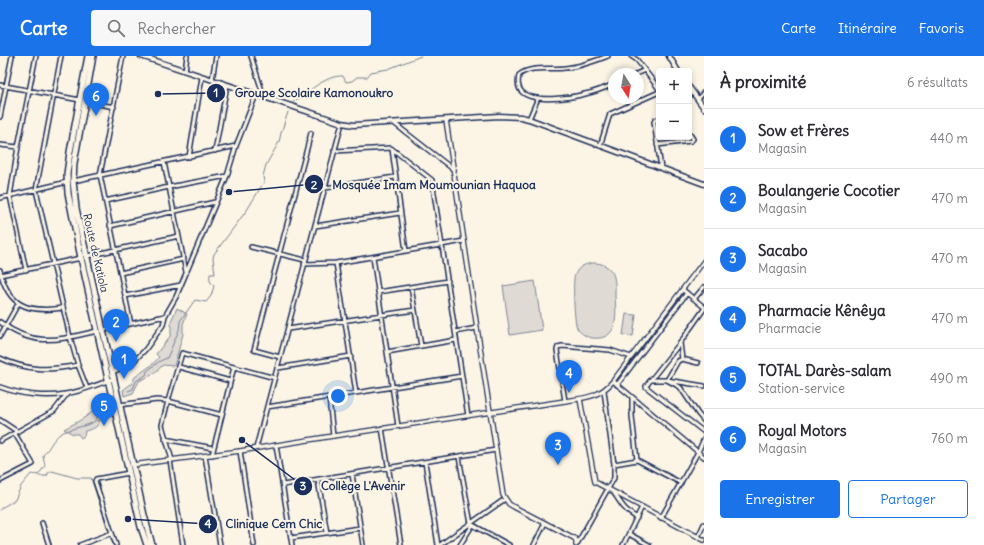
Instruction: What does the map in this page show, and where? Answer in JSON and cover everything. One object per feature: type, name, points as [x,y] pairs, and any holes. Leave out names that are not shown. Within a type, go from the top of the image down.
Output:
[{"type":"highway","name":"Route de Katiola","points":[[88,56],[74,163],[70,182],[84,257],[111,380],[127,466],[147,545]]},
{"type":"highway","name":"Route de Katiola","points":[[82,100],[93,56]]},
{"type":"highway","name":"Route de Katiola","points":[[100,331],[112,372],[111,380],[119,405],[152,545]]},
{"type":"main road","points":[[141,56],[342,123],[354,125],[395,124],[500,116],[521,117],[704,184]]},
{"type":"main road","points":[[669,56],[676,68]]},
{"type":"main road","points":[[692,92],[704,108]]},
{"type":"street","points":[[0,117],[12,56]]},
{"type":"street","points":[[26,270],[10,196],[36,56]]},
{"type":"street","points":[[61,56],[36,190],[70,337],[78,365],[87,388]]},
{"type":"street","points":[[123,56],[100,175],[131,324]]},
{"type":"street","points":[[156,61],[158,56]]},
{"type":"street","points":[[184,71],[187,56]]},
{"type":"street","points":[[212,80],[216,56]]},
{"type":"street","points":[[251,56],[264,97]]},
{"type":"street","points":[[608,56],[586,64],[566,68],[523,71],[519,75],[518,81],[519,88],[523,94],[538,98],[568,98],[586,94],[608,86]]},
{"type":"street","points":[[631,56],[638,60],[656,86]]},
{"type":"street","points":[[189,157],[202,77]]},
{"type":"street","points":[[0,85],[114,106]]},
{"type":"street","points":[[215,151],[227,85]]},
{"type":"street","points":[[600,146],[610,114],[656,91]]},
{"type":"street","points":[[698,99],[704,92]]},
{"type":"street","points":[[112,372],[130,365],[145,350],[163,325],[165,316],[181,285],[227,176],[236,146],[256,95]]},
{"type":"street","points":[[529,119],[538,98]]},
{"type":"street","points":[[446,120],[503,495],[514,507],[574,538],[576,544]]},
{"type":"street","points":[[656,120],[654,120],[654,122],[656,137]]},
{"type":"street","points":[[256,448],[342,123]]},
{"type":"street","points":[[395,124],[454,170]]},
{"type":"street","points":[[280,357],[254,350],[311,133]]},
{"type":"street","points":[[656,140],[661,168]]},
{"type":"street","points":[[657,145],[692,140]]},
{"type":"street","points":[[0,145],[18,147]]},
{"type":"street","points":[[0,198],[236,146]]},
{"type":"street","points":[[334,151],[391,148],[432,180],[468,416]]},
{"type":"street","points":[[392,149],[406,251]]},
{"type":"street","points":[[164,162],[186,272]]},
{"type":"street","points":[[105,201],[227,176]]},
{"type":"street","points":[[325,188],[395,177]]},
{"type":"street","points":[[110,226],[216,202]]},
{"type":"street","points":[[315,226],[400,213]]},
{"type":"street","points":[[0,275],[179,236]]},
{"type":"street","points":[[304,264],[336,263],[464,241]]},
{"type":"street","points":[[252,247],[305,260]]},
{"type":"street","points":[[373,257],[398,426]]},
{"type":"street","points":[[120,273],[184,259]]},
{"type":"street","points":[[127,466],[240,451],[590,397],[604,391],[613,381],[704,261]]},
{"type":"street","points":[[336,263],[356,394]]},
{"type":"street","points":[[0,270],[0,275],[10,294],[18,304],[40,310],[63,308]]},
{"type":"street","points":[[378,292],[448,281]]},
{"type":"street","points":[[125,296],[181,285]]},
{"type":"street","points":[[411,287],[421,346]]},
{"type":"street","points":[[694,299],[704,287]]},
{"type":"street","points":[[683,290],[704,308],[646,387],[704,432]]},
{"type":"street","points":[[617,385],[687,293]]},
{"type":"street","points":[[0,336],[18,304]]},
{"type":"street","points":[[288,329],[414,310]]},
{"type":"street","points":[[0,322],[16,333],[36,340],[45,340],[100,331],[165,316]]},
{"type":"street","points":[[455,332],[477,328]]},
{"type":"street","points":[[387,352],[456,340]]},
{"type":"street","points":[[680,342],[682,359]]},
{"type":"street","points":[[565,401],[557,350],[558,347],[562,346],[610,350],[631,357]]},
{"type":"street","points":[[183,545],[171,460],[162,425],[183,353],[275,378]]},
{"type":"street","points":[[278,368],[351,356]]},
{"type":"street","points":[[0,358],[24,367],[41,370],[78,365]]},
{"type":"street","points":[[667,380],[678,361],[682,359],[698,363]]},
{"type":"street","points":[[179,367],[230,381]]},
{"type":"street","points":[[212,454],[234,367]]},
{"type":"street","points":[[267,407],[462,376]]},
{"type":"street","points":[[0,387],[28,393],[67,394],[111,380]]},
{"type":"street","points":[[650,380],[667,380],[704,386]]},
{"type":"street","points":[[667,380],[680,387],[704,421]]},
{"type":"street","points":[[613,381],[704,457]]},
{"type":"street","points":[[576,544],[614,478],[614,464],[604,391]]},
{"type":"street","points":[[0,441],[54,411],[67,394]]},
{"type":"street","points":[[329,398],[333,436]]},
{"type":"street","points":[[632,398],[632,416],[637,460]]},
{"type":"street","points":[[580,399],[594,481],[704,540]]},
{"type":"street","points":[[119,405],[152,400],[168,401],[222,415]]},
{"type":"street","points":[[0,420],[16,433],[33,464],[0,481]]},
{"type":"street","points":[[382,428],[401,545]]},
{"type":"street","points":[[165,439],[213,448]]},
{"type":"street","points":[[661,518],[704,439]]},
{"type":"street","points":[[276,445],[292,545]]},
{"type":"street","points":[[283,485],[496,450]]},
{"type":"street","points":[[240,451],[254,545]]},
{"type":"street","points":[[205,456],[220,545]]},
{"type":"street","points":[[459,457],[471,525],[460,545]]},
{"type":"street","points":[[614,464],[637,460],[681,483]]},
{"type":"street","points":[[425,462],[439,545],[471,525],[506,500]]},
{"type":"street","points":[[116,545],[95,480],[129,473]]},
{"type":"street","points":[[352,474],[363,545]]},
{"type":"street","points":[[318,480],[327,533]]},
{"type":"street","points":[[613,491],[622,506],[637,518]]},
{"type":"street","points":[[622,545],[642,507]]},
{"type":"street","points":[[42,523],[49,545]]},
{"type":"street","points":[[534,545],[545,523]]},
{"type":"street","points":[[698,536],[704,524]]},
{"type":"street","points":[[471,525],[509,545]]},
{"type":"street","points":[[291,538],[360,528]]},
{"type":"street","points":[[80,545],[112,534]]},
{"type":"street","points":[[628,534],[649,545]]},
{"type":"shaded area","points":[[593,263],[606,266],[612,272],[615,281],[616,318],[612,331],[608,335],[601,338],[588,337],[580,332],[577,328],[575,319],[574,277],[580,267]]},
{"type":"shaded area","points":[[535,281],[542,330],[510,335],[503,286]]},
{"type":"shaded area","points":[[177,308],[187,314],[183,324],[183,334],[174,366],[163,365],[152,375],[139,381],[133,393],[124,396],[123,390],[131,384],[135,377],[153,364],[159,357],[156,354],[171,335],[171,321]]},
{"type":"shaded area","points":[[626,314],[636,315],[633,336],[623,335]]},
{"type":"shaded area","points":[[110,397],[112,406],[104,419],[99,420],[98,425],[95,428],[85,431],[84,436],[81,438],[78,434],[73,434],[64,429],[90,413],[95,409],[101,400]]},
{"type":"waterway","points":[[293,102],[323,81],[330,78],[343,76],[346,82],[352,81],[357,77],[367,77],[371,72],[388,69],[421,56]]},
{"type":"waterway","points":[[128,391],[133,389],[136,381],[146,375],[147,371],[160,361],[167,358],[179,330],[180,321],[195,300],[206,302],[211,296],[214,286],[210,281],[210,274],[215,274],[214,254],[247,210],[264,182],[263,176],[266,165],[279,142],[288,112]]},
{"type":"waterway","points":[[0,510],[15,500],[21,486],[31,474],[38,475],[45,466],[43,455],[57,436],[95,421],[104,401]]},
{"type":"waterway","points":[[39,476],[47,476],[48,473],[52,471],[77,478],[91,478],[113,545]]},
{"type":"place","name":"Groupe Scolaire Kamonoukro","points":[[158,94]]},
{"type":"place","name":"Royal Motors","points":[[96,116]]},
{"type":"place","name":"Mosquée Imam Moumounian Haquoa","points":[[229,192]]},
{"type":"place","name":"Boulangerie Cocotier","points":[[116,342]]},
{"type":"place","name":"Sow et Frères","points":[[124,379]]},
{"type":"place","name":"Pharmacie Kênêya","points":[[569,393]]},
{"type":"place","name":"TOTAL Darès-salam","points":[[104,426]]},
{"type":"place","name":"Collège L'Avenir","points":[[242,440]]},
{"type":"place","name":"Sacabo","points":[[558,465]]},
{"type":"place","name":"Clinique Cem Chic","points":[[128,519]]}]
